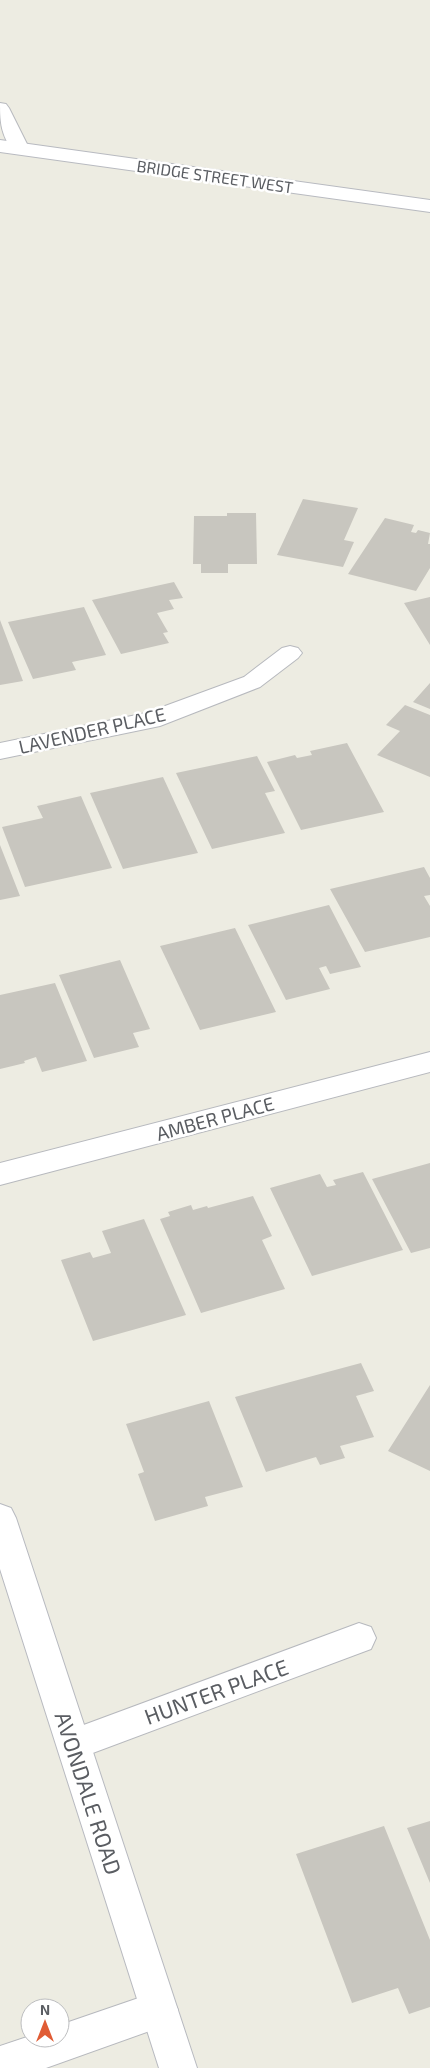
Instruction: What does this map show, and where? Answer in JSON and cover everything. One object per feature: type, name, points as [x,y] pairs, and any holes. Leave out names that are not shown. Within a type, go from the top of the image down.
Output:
[{"type":"street","points":[[0,108],[20,148]]},
{"type":"street","name":"BRIDGE STREET WEST","points":[[0,146],[430,206]]},
{"type":"street","name":"LAVENDER PLACE","points":[[0,751],[151,720],[252,682],[290,653]]},
{"type":"street","name":"AMBER PLACE","points":[[0,1174],[430,1062]]},
{"type":"street","name":"AVONDALE ROAD","points":[[0,1518],[178,2068]]},
{"type":"street","name":"HUNTER PLACE","points":[[74,1744],[359,1638]]},
{"type":"street","points":[[0,2065],[159,2010]]},
{"type":"building","points":[[303,499],[358,508],[344,540],[354,542],[343,567],[277,555]]},
{"type":"building","points":[[227,513],[256,513],[257,564],[228,564],[228,573],[201,573],[201,564],[193,564],[194,516],[227,516]]},
{"type":"building","points":[[385,518],[414,525],[411,532],[416,533],[418,530],[430,533],[428,544],[430,544],[430,568],[416,591],[348,574]]},
{"type":"building","points":[[174,582],[183,598],[169,600],[174,609],[157,613],[168,632],[163,633],[169,643],[121,654],[92,600]]},
{"type":"building","points":[[430,597],[430,645],[404,603]]},
{"type":"building","points":[[84,607],[106,655],[72,662],[76,670],[33,679],[8,622]]},
{"type":"building","points":[[0,620],[23,681],[0,685]]},
{"type":"building","points":[[430,683],[430,709],[413,702]]},
{"type":"building","points":[[405,705],[430,715],[430,777],[377,755],[400,731],[386,725]]},
{"type":"building","points":[[347,743],[384,812],[301,830],[267,762],[295,755],[297,758],[312,755],[310,751]]},
{"type":"building","points":[[257,756],[275,791],[265,793],[285,833],[212,849],[176,773]]},
{"type":"building","points":[[163,777],[198,853],[123,869],[90,793]]},
{"type":"building","points":[[81,796],[112,868],[25,887],[2,827],[43,818],[37,806]]},
{"type":"building","points":[[0,845],[20,896],[0,900]]},
{"type":"building","points":[[424,867],[430,878],[430,895],[424,896],[430,906],[430,937],[365,952],[330,889]]},
{"type":"building","points":[[329,905],[361,967],[330,974],[326,966],[319,968],[330,989],[286,1000],[248,925]]},
{"type":"building","points":[[235,928],[276,1012],[200,1030],[160,946]]},
{"type":"building","points":[[120,960],[150,1029],[133,1033],[139,1047],[94,1058],[59,975]]},
{"type":"building","points":[[55,983],[87,1061],[42,1072],[36,1057],[24,1061],[25,1063],[0,1069],[0,995]]},
{"type":"building","points":[[430,1163],[430,1248],[411,1253],[372,1179]]},
{"type":"building","points":[[363,1172],[403,1250],[312,1276],[270,1188],[320,1174],[327,1187],[336,1185],[333,1180]]},
{"type":"building","points":[[253,1196],[272,1236],[262,1240],[285,1289],[201,1313],[160,1219],[170,1216],[168,1212],[191,1205],[193,1210],[207,1206],[208,1208]]},
{"type":"building","points":[[144,1219],[186,1315],[93,1341],[61,1260],[90,1252],[93,1258],[111,1253],[102,1231]]},
{"type":"building","points":[[361,1363],[374,1391],[356,1396],[374,1437],[340,1446],[345,1458],[320,1465],[316,1457],[266,1472],[235,1397]]},
{"type":"building","points":[[430,1385],[430,1471],[388,1451]]},
{"type":"building","points":[[209,1401],[243,1487],[205,1497],[208,1506],[155,1521],[138,1474],[144,1472],[126,1424]]},
{"type":"building","points":[[430,1821],[430,1883],[407,1828]]},
{"type":"building","points":[[384,1826],[430,1940],[430,2007],[409,2014],[398,1988],[352,2003],[296,1854]]}]
